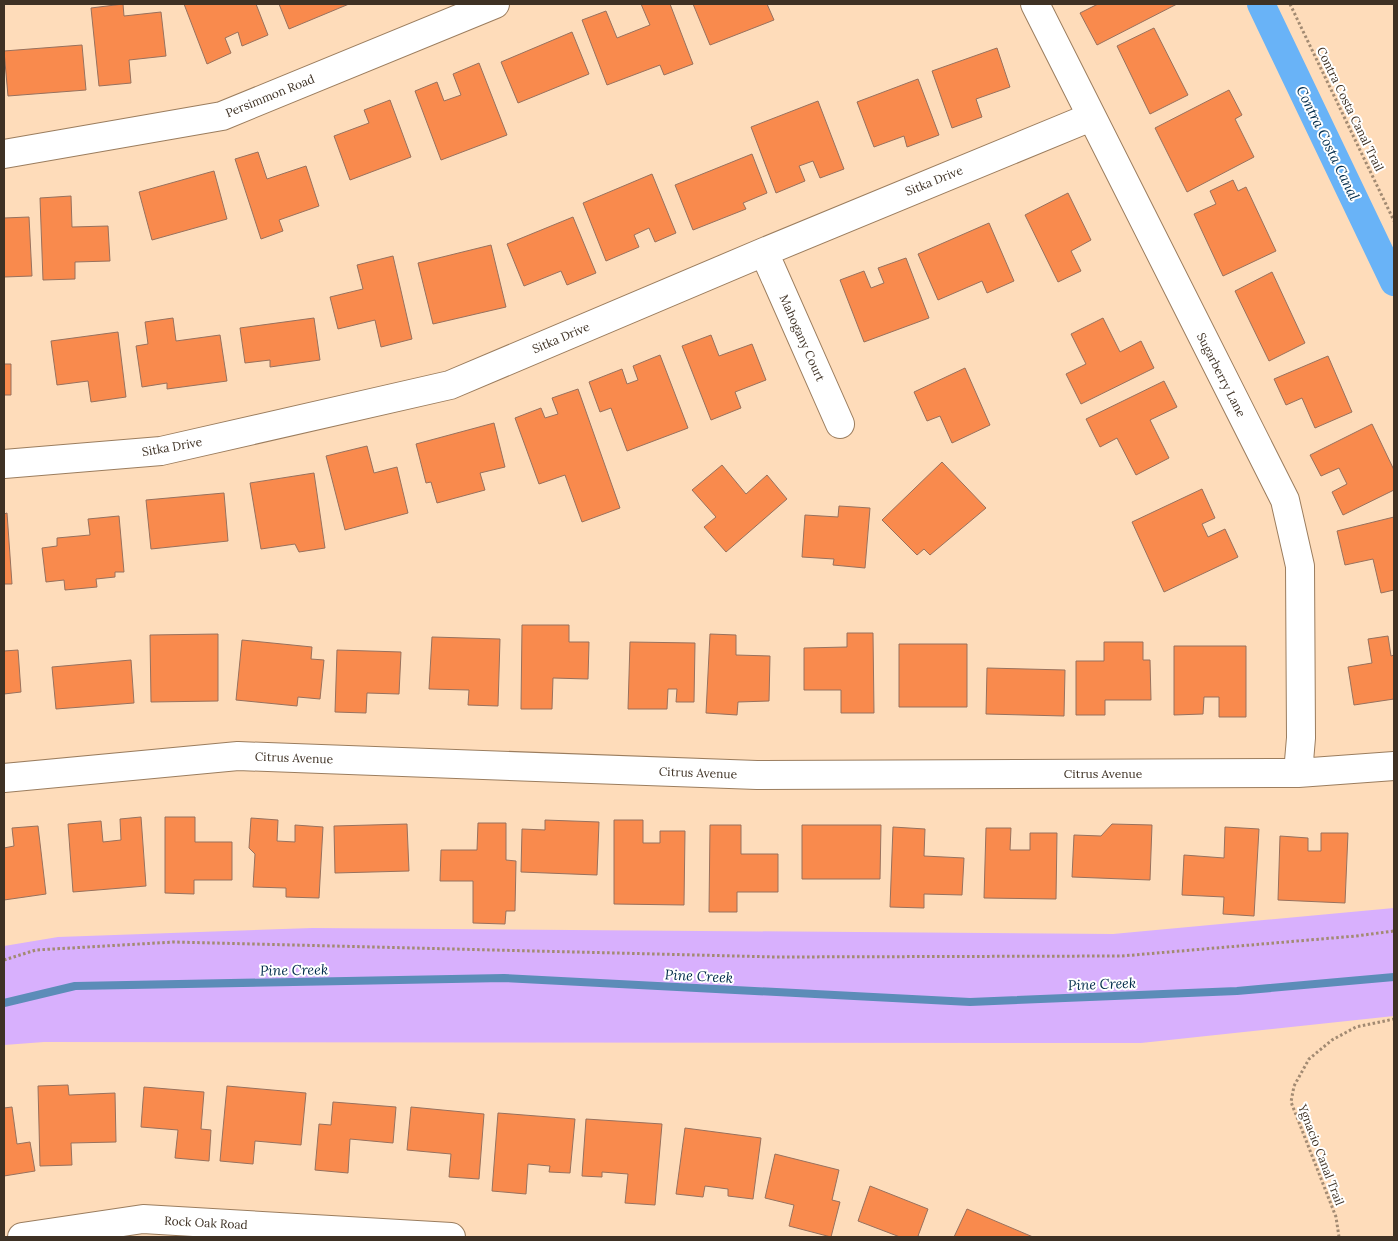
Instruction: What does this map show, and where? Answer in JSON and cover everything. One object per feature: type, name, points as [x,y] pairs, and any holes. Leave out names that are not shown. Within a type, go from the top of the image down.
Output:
[{"type":"street","name":"Persimmon Road","points":[[4,154],[222,116],[495,4]]},
{"type":"street","name":"Sugarberry Lane","points":[[1035,4],[1285,500],[1300,566],[1301,738],[1298,772]]},
{"type":"street","name":"Sitka Drive","points":[[4,464],[161,451],[450,385],[764,252],[1091,117]]},
{"type":"street","name":"Mahogany Court","points":[[764,252],[840,424]]},
{"type":"street","name":"Citrus Avenue","points":[[4,778],[238,756],[757,775],[1298,772],[1394,766]]},
{"type":"street","name":"Rock Oak Road","points":[[22,1237],[143,1219],[451,1237]]},
{"type":"path","name":"Contra Costa Canal Trail","points":[[1290,4],[1394,221]]},
{"type":"path","points":[[4,960],[36,950],[174,942],[774,957],[1122,956],[1356,936],[1394,931]]},
{"type":"path","name":"Ygnacio Canal Trail","points":[[1339,1237],[1336,1217],[1291,1102],[1294,1086],[1309,1059],[1332,1040],[1356,1027],[1394,1019]]},
{"type":"shaded area","points":[[1394,908],[1394,1016],[1141,1043],[44,1042],[4,1045],[4,946],[58,937],[312,928],[1113,934]]},
{"type":"building","points":[[123,4],[124,16],[161,12],[166,56],[129,60],[131,83],[99,86],[91,8]]},
{"type":"building","points":[[184,4],[256,4],[268,35],[242,46],[238,32],[225,38],[231,53],[207,64]]},
{"type":"building","points":[[279,4],[349,4],[289,29]]},
{"type":"building","points":[[641,4],[670,4],[693,64],[664,75],[660,65],[607,85],[582,20],[606,11],[617,38],[650,25]]},
{"type":"building","points":[[693,4],[767,4],[774,20],[710,45]]},
{"type":"building","points":[[1098,4],[1177,4],[1097,45],[1080,13]]},
{"type":"building","points":[[1154,28],[1188,95],[1150,114],[1117,46]]},
{"type":"building","points":[[572,32],[589,74],[518,103],[501,62]]},
{"type":"building","points":[[82,45],[86,90],[8,96],[4,51]]},
{"type":"building","points":[[997,48],[1010,87],[976,99],[982,117],[952,128],[932,71]]},
{"type":"building","points":[[479,63],[507,135],[441,160],[415,91],[437,82],[444,101],[461,95],[453,74]]},
{"type":"building","points":[[918,79],[939,135],[907,147],[904,136],[874,147],[857,102]]},
{"type":"building","points":[[1229,90],[1242,115],[1235,119],[1254,157],[1187,192],[1155,128]]},
{"type":"building","points":[[390,100],[411,157],[350,180],[334,136],[369,123],[364,110]]},
{"type":"building","points":[[818,101],[844,169],[820,178],[813,161],[799,166],[805,181],[776,193],[751,127]]},
{"type":"building","points":[[258,152],[267,179],[306,166],[319,206],[279,220],[283,231],[261,239],[235,159]]},
{"type":"building","points":[[752,154],[767,193],[743,203],[746,209],[693,230],[675,185]]},
{"type":"building","points":[[214,171],[227,219],[152,240],[139,192]]},
{"type":"building","points":[[652,174],[676,233],[655,242],[649,228],[634,235],[639,247],[606,261],[583,203]]},
{"type":"building","points":[[1233,180],[1238,191],[1246,187],[1276,251],[1223,276],[1194,214],[1216,204],[1210,191]]},
{"type":"building","points":[[1068,193],[1091,240],[1071,251],[1081,271],[1058,282],[1025,215]]},
{"type":"building","points":[[71,196],[72,227],[108,226],[110,261],[75,262],[75,279],[43,280],[40,198]]},
{"type":"building","points":[[29,217],[32,276],[4,277],[4,218]]},
{"type":"building","points":[[573,217],[596,273],[567,285],[561,271],[524,286],[507,244]]},
{"type":"building","points":[[989,223],[1014,281],[987,293],[982,281],[938,300],[918,254]]},
{"type":"building","points":[[491,245],[506,307],[433,324],[418,263]]},
{"type":"building","points":[[393,256],[412,339],[381,347],[375,320],[338,329],[330,297],[363,289],[357,265]]},
{"type":"building","points":[[906,258],[929,318],[864,342],[840,280],[864,271],[871,288],[884,283],[878,268]]},
{"type":"building","points":[[1272,272],[1305,343],[1269,361],[1235,291]]},
{"type":"building","points":[[173,318],[176,341],[220,335],[227,381],[167,389],[167,383],[142,387],[136,346],[148,344],[145,322]]},
{"type":"building","points":[[314,318],[320,360],[270,367],[270,360],[245,363],[240,328]]},
{"type":"building","points":[[1103,318],[1120,352],[1141,341],[1154,368],[1081,404],[1066,374],[1086,364],[1071,334]]},
{"type":"building","points":[[118,332],[126,397],[91,402],[88,381],[57,385],[51,341]]},
{"type":"building","points":[[711,335],[719,356],[752,344],[766,380],[735,392],[741,408],[711,420],[682,346]]},
{"type":"building","points":[[660,355],[688,428],[627,451],[611,408],[600,412],[589,382],[622,369],[627,384],[638,380],[633,366]]},
{"type":"building","points":[[1328,356],[1352,412],[1315,428],[1302,398],[1286,405],[1274,379]]},
{"type":"building","points":[[4,364],[11,364],[11,395],[4,395]]},
{"type":"building","points":[[965,368],[990,425],[952,443],[940,416],[927,421],[914,392]]},
{"type":"building","points":[[1164,381],[1177,407],[1150,420],[1169,458],[1136,475],[1117,438],[1100,447],[1086,419]]},
{"type":"building","points":[[578,389],[620,508],[582,522],[565,475],[539,484],[515,418],[541,408],[545,418],[558,414],[552,398]]},
{"type":"building","points":[[494,423],[505,467],[480,473],[485,490],[437,503],[431,482],[426,483],[416,444]]},
{"type":"building","points":[[1372,424],[1394,470],[1394,490],[1343,515],[1332,492],[1347,484],[1339,468],[1321,476],[1310,455]]},
{"type":"building","points":[[367,446],[374,473],[397,467],[408,513],[345,530],[326,456]]},
{"type":"building","points":[[942,462],[986,508],[930,555],[924,549],[917,555],[882,520]]},
{"type":"building","points":[[722,465],[746,494],[767,475],[787,499],[726,552],[704,527],[716,517],[692,490]]},
{"type":"building","points":[[314,473],[325,548],[299,552],[295,544],[261,549],[250,483]]},
{"type":"building","points":[[1202,489],[1215,518],[1202,524],[1208,537],[1225,529],[1238,557],[1164,592],[1132,522]]},
{"type":"building","points":[[224,493],[228,541],[151,549],[146,500]]},
{"type":"building","points":[[839,506],[870,508],[865,568],[833,565],[834,559],[802,557],[805,515],[838,517]]},
{"type":"building","points":[[7,513],[12,584],[4,584],[4,514]]},
{"type":"building","points":[[119,516],[124,572],[115,572],[115,577],[96,579],[97,587],[65,590],[64,580],[46,582],[42,548],[57,546],[57,538],[90,535],[88,519]]},
{"type":"building","points":[[1394,517],[1394,590],[1381,593],[1373,559],[1345,565],[1337,531]]},
{"type":"building","points":[[522,625],[569,625],[569,642],[589,642],[588,679],[553,678],[552,709],[521,709]]},
{"type":"building","points":[[847,633],[873,633],[874,713],[841,713],[841,690],[804,690],[804,648],[847,647]]},
{"type":"building","points":[[218,634],[218,701],[151,702],[150,635]]},
{"type":"building","points":[[710,634],[736,635],[736,655],[770,656],[769,701],[738,702],[737,715],[706,713]]},
{"type":"building","points":[[1388,636],[1391,656],[1394,655],[1394,699],[1354,705],[1348,667],[1372,663],[1368,639]]},
{"type":"building","points":[[432,637],[500,639],[498,706],[468,705],[469,690],[429,689]]},
{"type":"building","points":[[242,640],[312,647],[311,659],[324,660],[320,699],[298,697],[297,706],[236,700]]},
{"type":"building","points":[[630,642],[695,643],[694,702],[676,702],[677,689],[668,689],[667,709],[628,709]]},
{"type":"building","points":[[1104,642],[1143,642],[1143,660],[1150,660],[1151,700],[1105,700],[1105,715],[1076,715],[1076,661],[1104,661]]},
{"type":"building","points":[[899,644],[967,644],[967,707],[899,707]]},
{"type":"building","points":[[1174,646],[1246,646],[1246,717],[1219,717],[1219,697],[1204,697],[1203,714],[1174,715]]},
{"type":"building","points":[[18,650],[21,692],[4,694],[4,651]]},
{"type":"building","points":[[337,650],[401,652],[399,694],[367,693],[366,713],[335,712]]},
{"type":"building","points":[[131,660],[134,703],[56,709],[52,667]]},
{"type":"building","points":[[987,668],[1065,670],[1064,716],[986,714]]},
{"type":"building","points":[[141,817],[146,886],[73,892],[68,824],[101,821],[103,842],[121,840],[120,819]]},
{"type":"building","points":[[165,817],[195,817],[195,842],[232,842],[232,880],[194,880],[194,894],[165,893]]},
{"type":"building","points":[[251,818],[278,820],[277,841],[295,842],[295,825],[323,827],[319,898],[286,897],[286,888],[253,887],[255,854],[249,848]]},
{"type":"building","points":[[545,820],[599,822],[597,875],[521,872],[522,829],[545,830]]},
{"type":"building","points":[[614,820],[643,820],[643,843],[660,843],[660,831],[685,831],[684,905],[614,904]]},
{"type":"building","points":[[478,823],[506,823],[506,860],[516,861],[515,911],[506,911],[505,924],[473,923],[473,881],[440,881],[441,850],[477,850]]},
{"type":"building","points":[[407,824],[409,871],[335,873],[334,826]]},
{"type":"building","points":[[1112,824],[1152,825],[1150,880],[1072,877],[1074,835],[1101,836]]},
{"type":"building","points":[[710,825],[741,825],[741,854],[778,854],[778,892],[737,892],[737,912],[709,912]]},
{"type":"building","points":[[802,825],[881,825],[880,879],[802,879]]},
{"type":"building","points":[[38,826],[46,894],[4,900],[4,848],[14,846],[12,828]]},
{"type":"building","points":[[893,827],[925,829],[924,856],[964,858],[962,895],[924,894],[924,908],[890,907]]},
{"type":"building","points":[[1225,827],[1259,829],[1254,916],[1223,914],[1224,897],[1182,895],[1184,855],[1224,858]]},
{"type":"building","points":[[986,828],[1011,828],[1010,850],[1030,850],[1030,833],[1057,833],[1056,899],[984,898]]},
{"type":"building","points":[[1321,833],[1348,833],[1345,903],[1278,900],[1280,836],[1308,838],[1308,851],[1321,851]]},
{"type":"building","points":[[68,1085],[69,1095],[115,1093],[116,1142],[71,1143],[72,1165],[40,1166],[38,1086]]},
{"type":"building","points":[[227,1086],[306,1093],[301,1145],[255,1141],[253,1164],[220,1161]]},
{"type":"building","points":[[144,1087],[204,1092],[201,1129],[211,1130],[209,1161],[175,1158],[178,1130],[141,1127]]},
{"type":"building","points":[[333,1102],[396,1107],[393,1143],[350,1139],[348,1173],[315,1170],[319,1124],[331,1125]]},
{"type":"building","points":[[12,1107],[17,1144],[30,1142],[35,1171],[4,1176],[4,1108]]},
{"type":"building","points":[[411,1107],[484,1114],[479,1179],[449,1177],[451,1154],[407,1150]]},
{"type":"building","points":[[498,1113],[575,1119],[570,1173],[549,1172],[550,1166],[528,1164],[526,1194],[492,1191]]},
{"type":"building","points":[[586,1119],[662,1124],[655,1205],[625,1203],[628,1174],[602,1172],[602,1177],[582,1176]]},
{"type":"building","points":[[685,1128],[761,1138],[753,1199],[728,1196],[728,1189],[705,1186],[703,1197],[676,1194]]},
{"type":"building","points":[[775,1154],[839,1170],[832,1200],[840,1202],[831,1237],[789,1226],[794,1205],[765,1198]]},
{"type":"building","points":[[870,1186],[928,1209],[918,1236],[922,1237],[900,1237],[858,1221]]},
{"type":"building","points":[[967,1209],[1033,1237],[954,1237]]},
{"type":"waterway","name":"Contra Costa Canal","points":[[1261,4],[1394,282]]},
{"type":"waterway","name":"Pine Creek","points":[[4,1003],[75,986],[504,978],[970,1002],[1237,991],[1394,977]]}]
